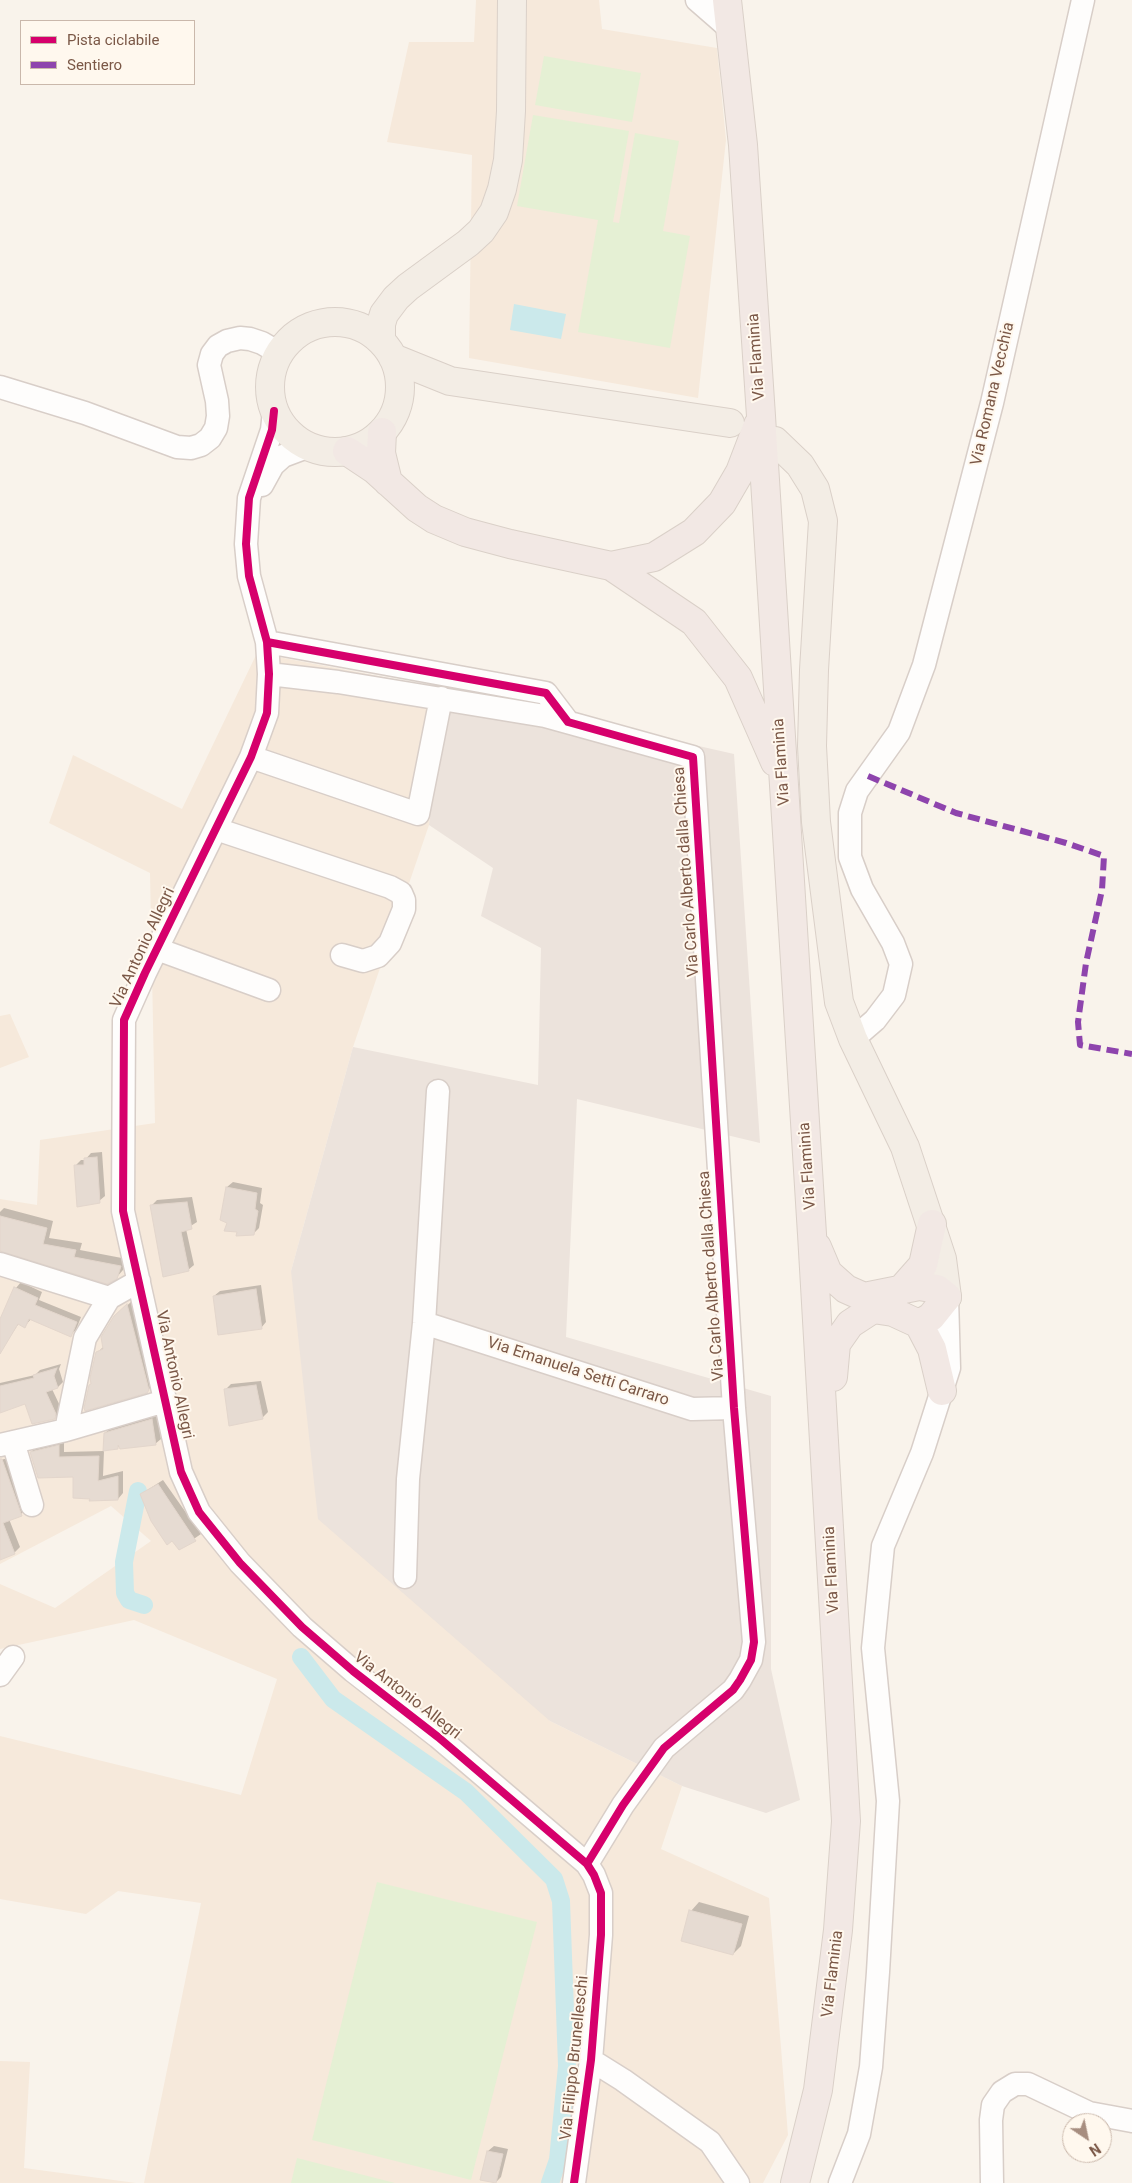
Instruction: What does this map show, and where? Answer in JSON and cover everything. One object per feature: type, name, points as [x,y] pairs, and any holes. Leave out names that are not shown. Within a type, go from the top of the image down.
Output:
[{"type":"highway","points":[[727,0],[728,27],[742,145]]},
{"type":"highway","points":[[742,145],[745,0]]},
{"type":"highway","name":"Via Flaminia","points":[[742,145],[761,416],[812,1234],[846,1821],[838,1930],[818,2090],[795,2183]]},
{"type":"highway","points":[[611,566],[654,557],[694,532],[722,503],[740,472],[761,416]]},
{"type":"highway","points":[[382,432],[381,452],[388,482]]},
{"type":"highway","points":[[347,451],[361,460],[417,508],[434,519],[465,532],[510,544],[611,566],[694,622],[738,678],[783,779]]},
{"type":"highway","points":[[900,1291],[923,1265],[932,1224]]},
{"type":"highway","points":[[812,1234],[828,1273],[846,1289],[864,1297],[918,1286],[937,1289],[947,1297],[931,1316],[919,1324]]},
{"type":"highway","points":[[823,1415],[832,1383],[836,1344],[850,1324],[873,1309],[893,1312],[919,1324],[932,1349],[942,1391]]},
{"type":"main road","points":[[390,306],[381,324],[387,350],[400,380],[398,404],[394,415],[382,432],[371,441],[347,451],[327,452],[307,446],[286,431],[274,411],[271,401],[270,381],[274,363],[286,344],[304,330],[319,324],[357,322],[374,316],[390,306],[408,287],[468,243],[481,230],[494,212],[502,189],[508,160],[511,111],[512,0]]},
{"type":"main road","points":[[346,323],[371,333],[387,350],[450,381]]},
{"type":"main road","points":[[398,404],[414,388],[426,382],[450,381],[730,423]]},
{"type":"main road","points":[[775,441],[800,465],[815,490],[823,521],[812,746],[816,822],[840,1002],[853,1039],[905,1147],[942,1259],[947,1297]]},
{"type":"street","points":[[698,0],[728,27]]},
{"type":"street","name":"Via Romana Vecchia","points":[[853,1039],[875,1020],[894,995],[901,964],[893,943],[862,889],[850,856],[850,813],[857,791],[899,732],[924,665],[992,403],[1083,0]]},
{"type":"street","points":[[0,387],[85,413],[177,447],[191,448],[201,446],[210,438],[216,428],[218,416],[217,401],[209,365],[212,354],[218,346],[227,341],[240,338],[250,339],[262,343],[279,353]]},
{"type":"street","points":[[246,544],[250,498],[272,430],[274,411]]},
{"type":"street","points":[[246,544],[257,500],[272,464],[283,456],[307,446]]},
{"type":"street","name":"Via Antonio Allegri","points":[[246,544],[249,576],[267,642],[269,674],[267,713],[251,758],[124,1020],[124,1211],[181,1472],[199,1512],[240,1563],[302,1627],[353,1671],[438,1736],[587,1864],[601,1893],[601,1935]]},
{"type":"street","points":[[267,642],[546,693],[568,722]]},
{"type":"street","name":"Via Carlo Alberto dalla Chiesa","points":[[269,674],[338,682],[545,716],[693,757],[734,1408],[754,1642],[751,1660],[733,1690],[664,1748],[622,1805],[587,1864]]},
{"type":"street","points":[[251,758],[418,814],[441,698]]},
{"type":"street","points":[[216,829],[390,887],[401,893],[404,900],[404,909],[390,943],[378,956],[363,960],[342,955]]},
{"type":"street","name":"Via Antonio Allegri","points":[[157,949],[269,990]]},
{"type":"street","points":[[405,1577],[408,1479],[424,1323],[438,1091]]},
{"type":"street","points":[[0,1264],[110,1298]]},
{"type":"street","points":[[66,1430],[84,1338],[110,1298],[139,1280]]},
{"type":"street","points":[[840,2183],[859,2134],[871,2067],[878,1972],[888,1801],[873,1648],[884,1546],[922,1453],[949,1368],[947,1297]]},
{"type":"street","name":"Via Emanuela Setti Carraro","points":[[424,1323],[692,1409],[734,1408]]},
{"type":"street","points":[[32,1505],[6,1444],[66,1430],[165,1401]]},
{"type":"street","points":[[0,1675],[12,1657]]},
{"type":"street","name":"Via Filippo Brunelleschi","points":[[574,2183],[591,2060],[601,1935]]},
{"type":"street","name":"Via Filippo Brunelleschi","points":[[591,2060],[623,2080],[710,2142],[738,2183]]},
{"type":"street","points":[[992,2183],[991,2120],[993,2105],[1002,2092],[1015,2084],[1028,2084],[1089,2113],[1132,2121]]},
{"type":"shaded area","points":[[476,0],[599,0],[602,29],[717,48],[726,140],[698,398],[469,358],[472,155],[387,142],[409,42],[474,42]]},
{"type":"shaded area","points":[[257,653],[442,688],[429,825],[353,1047],[291,1271],[550,1721],[682,1786],[661,1849],[769,1898],[788,2135],[763,2183],[144,2183],[201,1903],[118,1891],[86,1914],[0,1899],[0,1736],[241,1795],[277,1679],[134,1620],[0,1649],[0,1584],[55,1608],[151,1541],[111,1506],[0,1564],[0,1199],[37,1205],[40,1140],[155,1123],[150,873],[49,823],[73,755],[182,809]]},
{"type":"shaded area","points":[[442,688],[734,754],[760,1143],[577,1099],[566,1337],[771,1396],[771,1669],[800,1800],[766,1813],[682,1786],[550,1721],[318,1519],[291,1271],[353,1047],[538,1085],[541,948],[481,916],[493,868],[429,825]]},
{"type":"shaded area","points":[[10,1014],[29,1057],[0,1068],[0,1016]]},
{"type":"shaded area","points":[[0,2061],[30,2062],[24,2168],[136,2183],[0,2183]]},
{"type":"green space","points":[[544,56],[641,73],[632,122],[535,105]]},
{"type":"green space","points":[[533,115],[629,131],[613,222],[619,223],[635,133],[679,141],[663,231],[690,236],[670,348],[578,332],[598,220],[517,206]]},
{"type":"green space","points":[[377,1882],[537,1922],[471,2180],[312,2140]]},
{"type":"green space","points":[[297,2158],[395,2183],[291,2183]]},
{"type":"water","points":[[514,304],[566,314],[561,339],[510,330]]},
{"type":"building","points":[[97,1157],[100,1203],[77,1207],[74,1165],[84,1165],[84,1158]]},
{"type":"building","points":[[226,1187],[257,1193],[255,1209],[258,1211],[254,1235],[236,1236],[237,1232],[224,1231],[227,1223],[220,1220]]},
{"type":"building","points":[[187,1202],[192,1229],[181,1232],[189,1271],[163,1277],[150,1205]]},
{"type":"building","points":[[0,1216],[47,1228],[43,1244],[76,1250],[74,1257],[121,1266],[117,1279],[107,1284],[0,1251]]},
{"type":"building","points":[[14,1287],[38,1298],[35,1305],[77,1322],[71,1337],[29,1319],[25,1328],[18,1324],[0,1354],[0,1319]]},
{"type":"building","points":[[256,1289],[262,1329],[218,1335],[213,1296]]},
{"type":"building","points":[[127,1304],[149,1390],[147,1393],[85,1411],[84,1408],[89,1385],[91,1384],[90,1378],[96,1352],[103,1349],[101,1337],[114,1316]]},
{"type":"building","points":[[57,1368],[54,1376],[58,1388],[46,1392],[56,1414],[55,1419],[32,1424],[25,1404],[0,1413],[0,1386],[34,1378],[33,1375]]},
{"type":"building","points":[[256,1385],[263,1419],[229,1426],[224,1389]]},
{"type":"building","points":[[152,1419],[156,1445],[120,1449],[118,1445],[118,1449],[103,1451],[104,1433]]},
{"type":"building","points":[[59,1445],[59,1457],[99,1456],[98,1481],[118,1476],[118,1500],[89,1501],[90,1499],[73,1498],[73,1477],[38,1478],[30,1452]]},
{"type":"building","points":[[0,1459],[2,1459],[22,1516],[3,1523],[15,1554],[0,1560]]},
{"type":"building","points":[[158,1484],[196,1541],[179,1550],[172,1541],[167,1545],[151,1521],[140,1494]]},
{"type":"building","points":[[689,1910],[742,1924],[733,1955],[681,1941]]},
{"type":"building","points":[[487,2151],[503,2154],[496,2183],[480,2180]]},
{"type":"waterway","points":[[138,1491],[124,1562],[125,1593],[129,1600],[144,1605]]},
{"type":"waterway","points":[[301,1657],[333,1699],[466,1792],[554,1879],[561,1901],[567,2066],[558,2160],[550,2183]]},
{"type":"marked path","points":[[868,776],[956,813],[1066,843],[1104,856],[1102,890],[1086,963],[1078,1022],[1080,1045],[1132,1054]]},
{"type":"cycle path","points":[[274,411],[272,430],[249,498],[246,544],[249,576],[267,642],[269,674],[267,713],[251,757],[145,973],[124,1020],[123,1211],[181,1472],[199,1512],[240,1563],[302,1627],[353,1671],[438,1737],[587,1864],[594,1875],[601,1893],[601,1935],[591,2060],[574,2183]]},
{"type":"cycle path","points":[[267,642],[546,693],[568,722],[693,757],[734,1408],[754,1642],[751,1660],[733,1690],[664,1748],[623,1805],[587,1864]]}]
